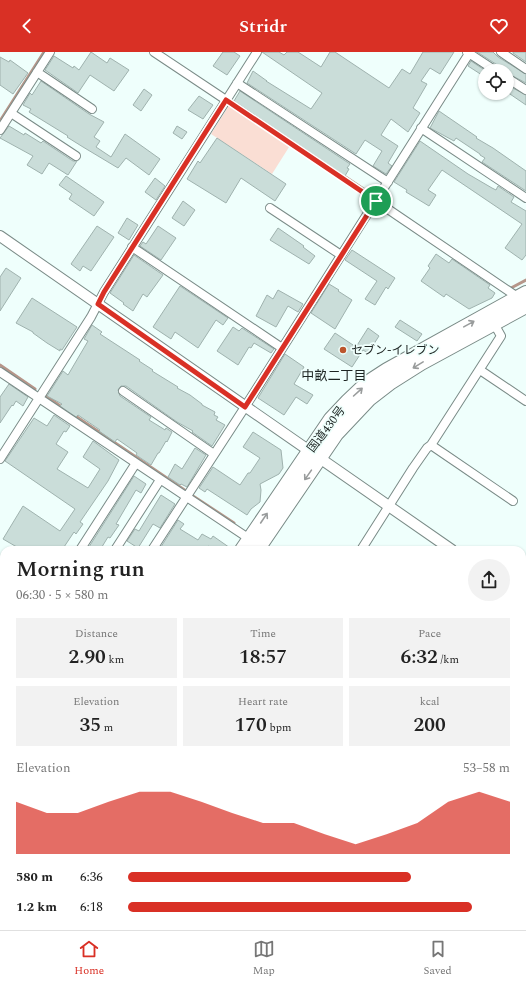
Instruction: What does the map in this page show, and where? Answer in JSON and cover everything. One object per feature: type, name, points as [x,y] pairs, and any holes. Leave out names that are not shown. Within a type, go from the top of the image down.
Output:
[{"type":"highway","name":"国道430号","points":[[255,546],[314,455],[369,399],[391,382],[491,318],[524,301]]},
{"type":"street","points":[[0,130],[50,52]]},
{"type":"street","points":[[154,52],[226,100]]},
{"type":"street","points":[[0,459],[98,304],[132,247],[257,52]]},
{"type":"street","points":[[155,546],[376,201],[468,52],[486,64]]},
{"type":"street","points":[[501,52],[526,69]]},
{"type":"street","points":[[37,72],[92,109]]},
{"type":"street","points":[[514,82],[526,90]]},
{"type":"street","points":[[237,83],[388,182]]},
{"type":"street","points":[[11,113],[76,156]]},
{"type":"street","points":[[422,128],[526,198]]},
{"type":"street","points":[[376,201],[524,301]]},
{"type":"street","points":[[270,208],[341,255]]},
{"type":"street","points":[[0,236],[446,546]]},
{"type":"street","points":[[132,247],[282,348]]},
{"type":"street","points":[[365,546],[501,336],[491,318]]},
{"type":"street","points":[[480,370],[526,401]]},
{"type":"street","points":[[0,372],[186,497],[253,546]]},
{"type":"street","points":[[123,391],[214,454]]},
{"type":"street","points":[[431,445],[513,501]]},
{"type":"street","points":[[83,546],[136,463]]},
{"type":"street","points":[[118,546],[160,480]]},
{"type":"path","points":[[226,100],[376,201]]},
{"type":"shaded area","points":[[230,104],[291,144],[272,174],[211,134]]},
{"type":"building","points":[[91,52],[107,63],[110,58],[129,70],[114,91],[90,75],[78,93],[45,70],[54,56],[79,70]]},
{"type":"building","points":[[223,52],[234,52],[240,56],[227,75],[213,66]]},
{"type":"building","points":[[262,52],[279,52],[284,55],[287,52],[298,52],[321,67],[330,52],[335,52],[389,88],[402,69],[410,74],[423,52],[454,52],[440,74],[430,68],[421,81],[427,84],[413,108],[420,113],[408,132],[391,119],[381,135],[398,146],[388,163],[392,166],[386,174],[373,166],[382,151],[365,140],[356,154],[247,83],[253,71],[266,81],[311,109],[322,93]]},
{"type":"building","points":[[477,52],[493,52],[510,64],[496,64]]},
{"type":"building","points":[[526,52],[526,62],[513,53]]},
{"type":"building","points":[[0,57],[9,62],[10,60],[28,73],[13,94],[0,85]]},
{"type":"building","points":[[471,61],[478,66],[478,72],[468,66]]},
{"type":"building","points":[[514,67],[526,74],[526,83],[514,77]]},
{"type":"building","points":[[41,81],[89,114],[104,122],[94,137],[100,141],[96,147],[111,157],[125,134],[160,159],[149,175],[126,158],[118,168],[29,112],[31,109],[23,105],[30,93],[32,95]]},
{"type":"building","points":[[144,89],[152,95],[141,111],[133,105]]},
{"type":"building","points":[[514,89],[526,95],[526,105],[514,97]]},
{"type":"building","points":[[240,91],[350,164],[347,168],[349,169],[345,176],[234,101]]},
{"type":"building","points":[[199,96],[213,105],[203,119],[188,110]]},
{"type":"building","points":[[439,111],[477,137],[476,138],[526,171],[526,191],[482,162],[485,158],[456,138],[454,141],[430,128]]},
{"type":"building","points":[[9,126],[24,135],[25,133],[41,143],[43,141],[73,161],[77,161],[68,175],[49,163],[42,174],[27,165],[33,156],[0,138]]},
{"type":"building","points":[[177,126],[187,132],[182,139],[173,133]]},
{"type":"building","points":[[217,138],[286,184],[275,201],[241,178],[226,203],[187,179],[198,161],[200,163]]},
{"type":"building","points":[[420,141],[468,174],[492,188],[496,190],[498,186],[514,197],[511,202],[526,211],[526,255],[522,260],[505,248],[522,224],[442,170],[428,190],[436,195],[429,206],[406,192],[407,190],[394,182]]},
{"type":"building","points":[[66,176],[104,202],[94,216],[69,199],[72,194],[59,185]]},
{"type":"building","points":[[155,178],[165,186],[156,200],[145,192]]},
{"type":"building","points":[[183,201],[195,210],[184,226],[172,218]]},
{"type":"building","points":[[127,218],[138,225],[129,240],[118,233]]},
{"type":"building","points":[[97,226],[114,237],[91,271],[83,266],[80,271],[71,264]]},
{"type":"building","points":[[158,226],[176,238],[161,260],[140,246],[143,242],[146,244]]},
{"type":"building","points":[[278,228],[304,246],[303,247],[315,256],[309,264],[270,240]]},
{"type":"building","points":[[352,250],[395,278],[388,289],[386,287],[375,305],[365,299],[377,281],[345,260]]},
{"type":"building","points":[[436,254],[449,263],[452,259],[490,285],[488,288],[495,293],[492,298],[469,309],[446,294],[444,297],[421,281],[430,268],[428,266]]},
{"type":"building","points":[[134,255],[163,275],[147,297],[143,294],[133,311],[110,293]]},
{"type":"building","points":[[6,268],[21,278],[0,311],[0,277]]},
{"type":"building","points":[[329,284],[352,300],[335,329],[311,313]]},
{"type":"building","points":[[180,286],[228,318],[223,325],[216,320],[198,348],[175,332],[171,339],[153,327]]},
{"type":"building","points":[[278,290],[303,304],[298,312],[288,306],[276,327],[256,316],[267,295],[273,299]]},
{"type":"building","points":[[32,298],[77,327],[62,350],[60,349],[60,351],[33,332],[16,323]]},
{"type":"building","points":[[400,320],[422,334],[417,341],[395,327]]},
{"type":"building","points":[[92,325],[102,332],[100,334],[140,360],[139,361],[153,370],[152,371],[190,395],[202,405],[215,412],[214,415],[218,417],[216,420],[225,425],[212,446],[192,432],[193,431],[177,422],[126,386],[121,386],[118,390],[120,396],[151,417],[149,420],[165,430],[166,428],[172,432],[151,465],[117,439],[115,442],[78,415],[76,417],[60,406],[62,404],[47,396],[63,371],[68,375],[88,341],[84,339]]},
{"type":"building","points":[[233,327],[239,331],[242,328],[274,349],[271,353],[254,343],[251,348],[249,347],[238,365],[217,351]]},
{"type":"building","name":"セブン-イレブン","points":[[368,328],[379,336],[368,353],[363,350],[352,367],[324,349],[335,333],[356,347]]},
{"type":"building","points":[[285,354],[304,367],[294,384],[313,395],[307,404],[296,397],[284,415],[258,398]]},
{"type":"building","points":[[9,384],[28,397],[23,406],[16,401],[0,423],[0,397]]},
{"type":"building","points":[[54,415],[70,426],[66,432],[64,431],[56,444],[68,452],[57,469],[88,488],[100,469],[83,457],[93,441],[119,460],[108,481],[80,522],[83,524],[76,534],[74,532],[65,546],[15,546],[3,539],[23,506],[60,531],[75,509],[5,461],[34,418],[47,426]]},
{"type":"building","points":[[253,432],[281,450],[283,468],[279,474],[260,484],[260,502],[251,509],[247,515],[207,489],[205,492],[199,488],[213,467],[240,485],[260,458],[243,447]]},
{"type":"building","points":[[195,448],[206,455],[187,487],[181,484],[180,485],[168,477],[175,464],[182,469]]},
{"type":"building","points":[[134,476],[146,484],[141,493],[136,490],[116,524],[119,525],[110,538],[108,537],[102,546],[90,546]]},
{"type":"building","points":[[161,495],[175,504],[160,528],[153,524],[139,546],[135,546],[127,541],[135,529],[139,531]]},
{"type":"building","points":[[178,520],[184,524],[180,529],[198,540],[202,534],[211,539],[213,536],[227,546],[208,546],[162,546]]},
{"type":"waterway","points":[[0,121],[44,52]]},
{"type":"waterway","points":[[232,101],[374,196]]},
{"type":"waterway","points":[[511,288],[526,280]]},
{"type":"waterway","points":[[0,365],[35,389]]},
{"type":"waterway","points":[[45,395],[63,408]]},
{"type":"waterway","points":[[74,415],[186,491]]},
{"type":"waterway","points":[[193,496],[234,523]]},
{"type":"place","name":"セブン-イレブン","points":[[343,350]]},
{"type":"district","name":"中畝二丁目","points":[[334,375]]},
{"type":"route","points":[[226,100],[376,201],[245,407],[98,304],[104,292],[226,100]]}]
